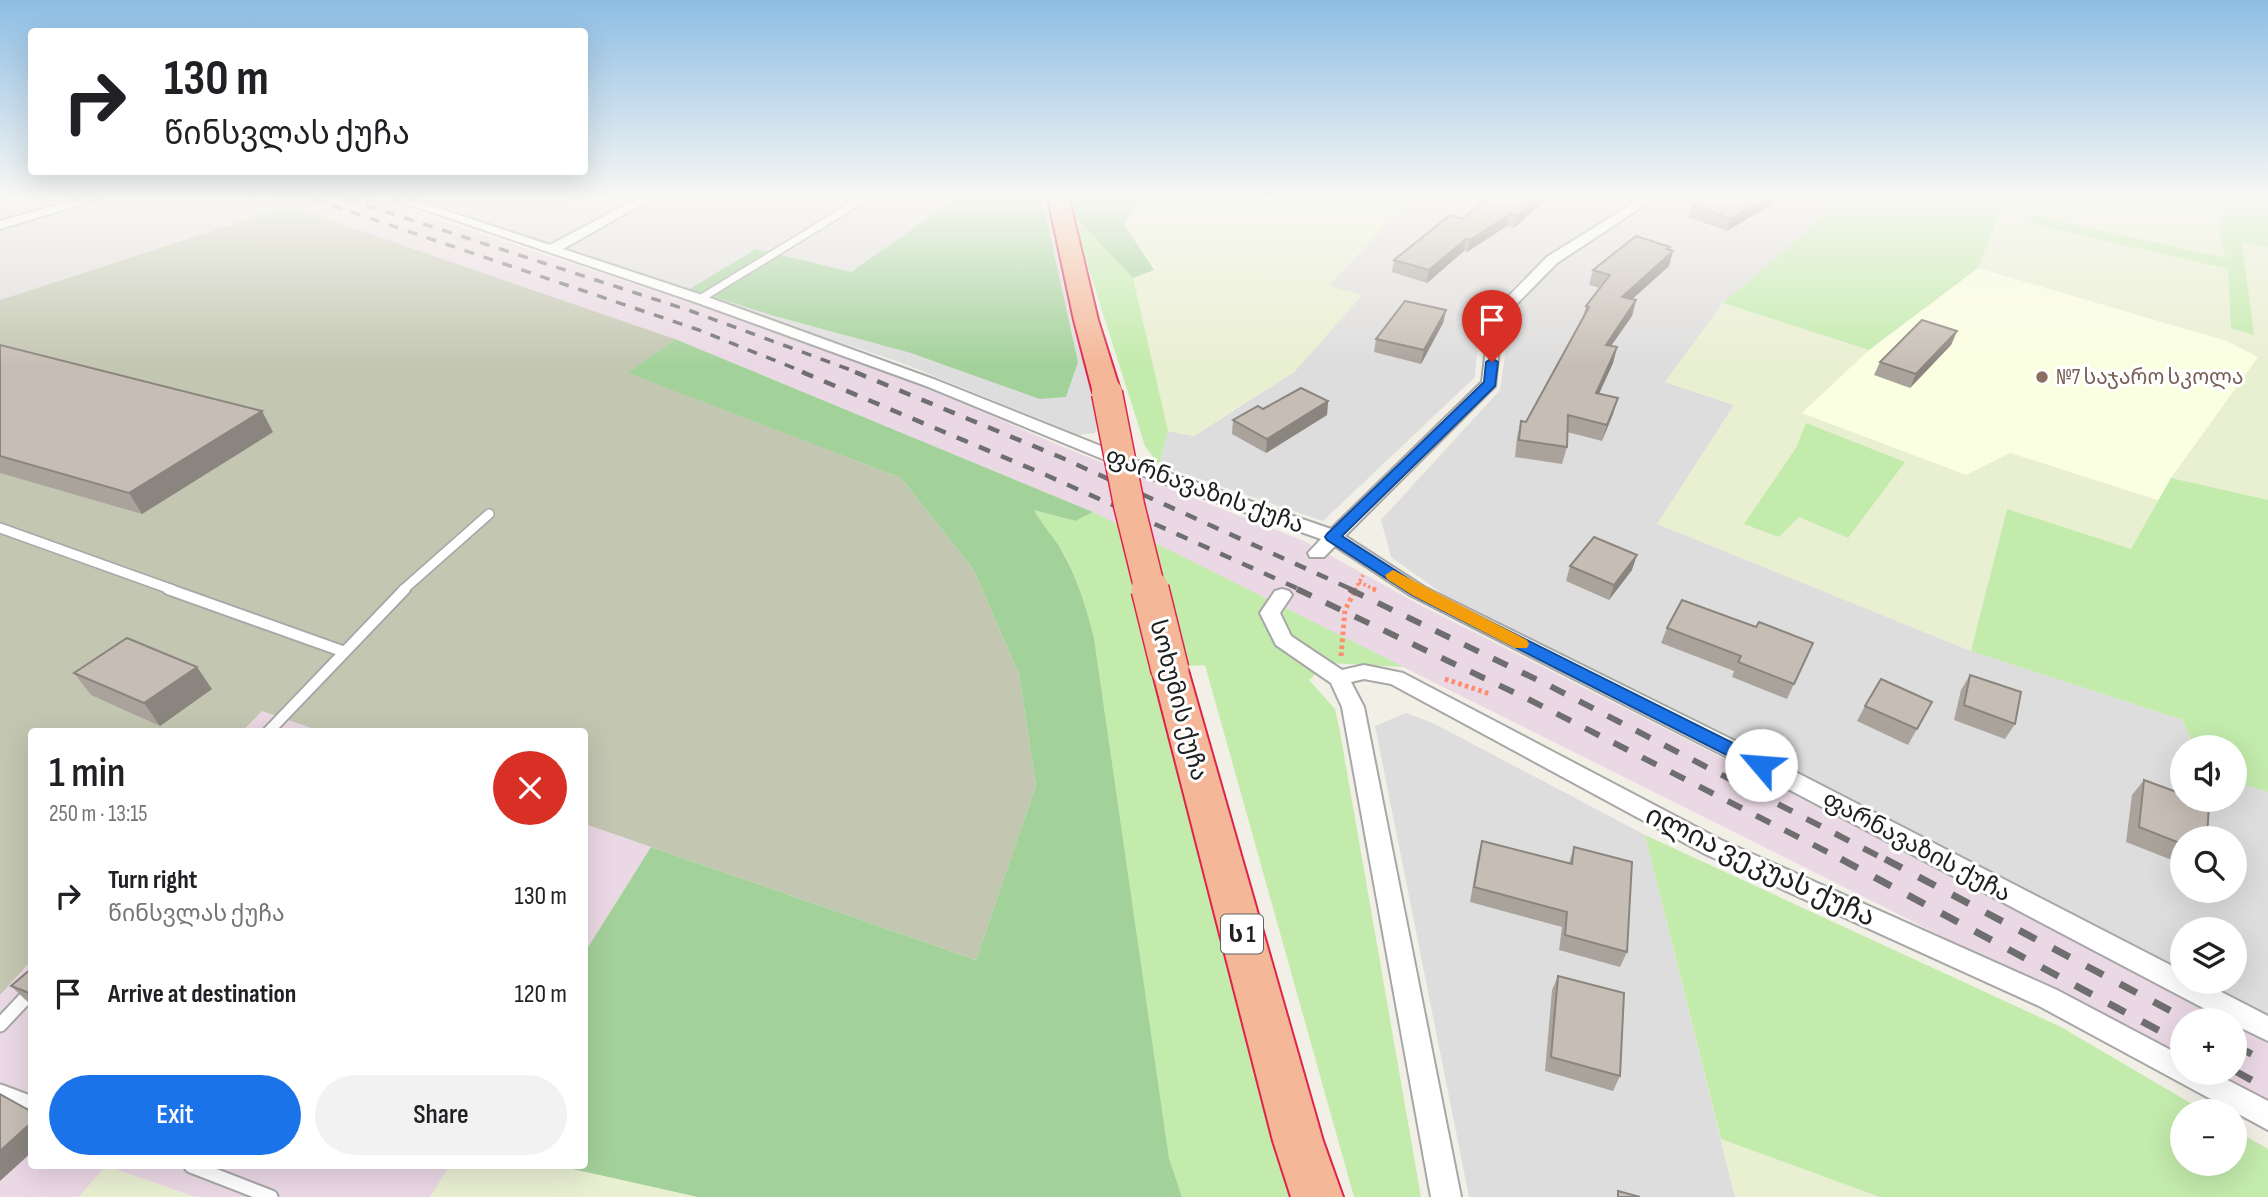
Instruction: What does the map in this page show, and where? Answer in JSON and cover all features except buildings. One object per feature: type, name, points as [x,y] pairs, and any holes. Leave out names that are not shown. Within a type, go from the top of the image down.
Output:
[{"type":"highway","name":"სოხუმის ქუჩა","points":[[1071,255],[1107,393],[1129,505],[1170,670],[1298,1141],[1317,1197]]},
{"type":"street","name":"ფარნავაზის ქუჩა","points":[[566,255],[700,299],[931,383],[1157,475],[1299,523],[1325,545],[1371,561],[1417,592],[1737,752],[2268,1029]]},
{"type":"street","points":[[1325,545],[1490,383],[1495,318],[1560,255]]},
{"type":"street","points":[[1282,595],[1269,613],[1283,640],[1339,678],[1353,708],[1446,1197]]},
{"type":"street","name":"ილია ვეკუას ქუჩა","points":[[1339,678],[1364,672],[1396,678],[1713,847],[2048,998],[2170,1064]]},
{"type":"street","name":"ილია ვეკუას ქუჩა","points":[[2210,1085],[2268,1116]]},
{"type":"lane","points":[[700,299],[772,255]]},
{"type":"lane","points":[[272,728],[342,651],[411,582],[489,514]]},
{"type":"lane","points":[[0,528],[342,651]]},
{"type":"lane","points":[[0,1025],[28,995]]},
{"type":"lane","points":[[0,1091],[28,1102]]},
{"type":"lane","points":[[199,1169],[271,1197]]},
{"type":"path","points":[[1339,678],[1345,610],[1371,561]]},
{"type":"path","points":[[1359,582],[1376,590]]},
{"type":"shaded area","points":[[0,255],[139,255],[0,300]]},
{"type":"shaded area","points":[[139,255],[431,255],[675,339],[629,373],[901,478],[973,569],[1019,674],[1036,785],[976,960],[588,825],[588,728],[311,728],[262,711],[246,728],[28,728],[28,964],[0,995],[0,300]]},
{"type":"shaded area","points":[[430,255],[545,255],[706,308],[931,389],[1060,446],[1304,541],[1422,606],[2025,911],[2170,988],[2170,994],[2181,994],[2207,1008],[2170,1008],[2170,1058],[1910,920],[1093,512],[675,339]]},
{"type":"shaded area","points":[[578,255],[1060,255],[1099,418],[1095,433],[1078,435],[902,363]]},
{"type":"shaded area","points":[[1143,255],[1358,255],[1329,286],[1362,295],[1294,372],[1194,436],[1168,431],[1133,278],[1153,270]]},
{"type":"shaded area","points":[[1357,255],[1548,255],[1480,319],[1475,377],[1323,521],[1159,465],[1168,431],[1194,436],[1294,372],[1362,295],[1328,286]]},
{"type":"shaded area","points":[[1570,255],[1779,255],[1723,303],[1665,382],[1734,405],[1658,524],[1971,651],[2183,720],[2189,735],[2170,735],[2170,812],[2247,812],[2247,786],[2268,792],[2268,1014],[2228,994],[2247,994],[2247,917],[2170,917],[2170,964],[1443,594],[1391,557],[1381,520],[1500,390],[1511,315],[1557,263]]},
{"type":"shaded area","points":[[1983,255],[2166,255],[2228,269],[2231,328],[2253,335],[2244,255],[2268,255],[2268,500],[2171,478],[2258,357],[2227,341],[1978,268]]},
{"type":"shaded area","name":"№7 საჯარო სკოლა","points":[[1978,268],[2227,341],[2259,357],[2171,478],[2160,501],[2011,453],[1966,475],[1801,413],[1869,350]]},
{"type":"shaded area","points":[[1723,303],[1869,350],[1802,413],[1966,475],[2010,453],[2160,501],[2131,549],[2007,510],[1971,651],[1657,524],[1734,405],[1665,382]],"holes":[[[1806,423],[1848,538],[1799,517],[1796,448]]]},
{"type":"shaded area","points":[[262,711],[311,728],[247,728]]},
{"type":"shaded area","points":[[1406,713],[1433,723],[1645,835],[1735,1197],[1469,1197],[1375,726]]},
{"type":"shaded area","points":[[588,825],[651,847],[588,947]]},
{"type":"shaded area","points":[[28,964],[28,1169],[103,1169],[79,1197],[0,1197],[0,995]]},
{"type":"shaded area","points":[[2247,1030],[2268,1041],[2268,1109],[2222,1085],[2247,1085]]},
{"type":"shaded area","points":[[1721,1139],[1880,1197],[1735,1197]]},
{"type":"shaded area","points":[[103,1169],[115,1169],[195,1197],[79,1197]]},
{"type":"shaded area","points":[[115,1169],[448,1169],[430,1197],[195,1197]]},
{"type":"shaded area","points":[[448,1169],[572,1169],[698,1197],[430,1197]]},
{"type":"green space","points":[[746,255],[780,255],[851,272],[876,255],[1054,255],[1078,362],[1066,397],[1040,399],[911,353],[771,315],[690,289]]},
{"type":"green space","points":[[1084,255],[1111,255],[1133,278],[1168,431],[1159,465],[1145,446]]},
{"type":"green space","points":[[1111,255],[1144,255],[1154,270],[1133,278]]},
{"type":"green space","points":[[1779,255],[1983,255],[1978,268],[1869,350],[1723,303]]},
{"type":"green space","points":[[2166,255],[2212,255],[2226,258],[2225,255],[2244,255],[2254,335],[2231,328],[2228,269]]},
{"type":"green space","points":[[675,339],[1093,512],[1075,521],[1034,510],[1073,572],[1094,638],[1169,1158],[1182,1197],[698,1197],[572,1169],[588,1169],[588,947],[651,847],[976,960],[1036,785],[1019,674],[973,569],[901,478],[628,373]]},
{"type":"green space","points":[[1806,423],[1905,462],[1848,538],[1799,517],[1779,537],[1744,524],[1796,448]]},
{"type":"green space","points":[[2171,478],[2268,500],[2268,792],[2247,786],[2247,735],[2189,735],[2183,720],[1971,651],[2007,509],[2131,549]]},
{"type":"green space","points":[[1034,510],[1074,521],[1093,512],[1404,667],[1329,663],[1309,680],[1335,709],[1340,732],[1421,1197],[1354,1197],[1205,665],[1153,668],[1292,1197],[1182,1197],[1169,1158],[1094,638],[1073,571]]},
{"type":"green space","points":[[1645,835],[2061,1027],[2184,1099],[2170,1099],[2170,1176],[2247,1176],[2247,1137],[2268,1149],[2268,1197],[1880,1197],[1721,1139]]},
{"type":"railway","points":[[478,255],[699,330],[806,373]]},
{"type":"railway","points":[[519,255],[691,311],[859,373]]},
{"type":"railway","points":[[802,372],[1046,475],[1301,590]]},
{"type":"railway","points":[[855,372],[1060,457],[1353,590]]},
{"type":"railway","points":[[1297,589],[1530,700],[1845,861]]},
{"type":"railway","points":[[1349,589],[1550,686],[1888,861]]},
{"type":"railway","points":[[1841,859],[2170,1037]]},
{"type":"railway","points":[[1885,859],[2170,1010]]},
{"type":"railway","points":[[2247,1052],[2268,1063]]},
{"type":"railway","points":[[2247,1078],[2268,1089]]},
{"type":"slow traffic","points":[[1393,575],[1417,592],[1521,644]]},
{"type":"place","name":"№7 საჯარო სკოლა","points":[[2042,377]]},
{"type":"route","points":[[1492,362],[1490,383],[1333,537],[1417,592],[1761,765]]}]
